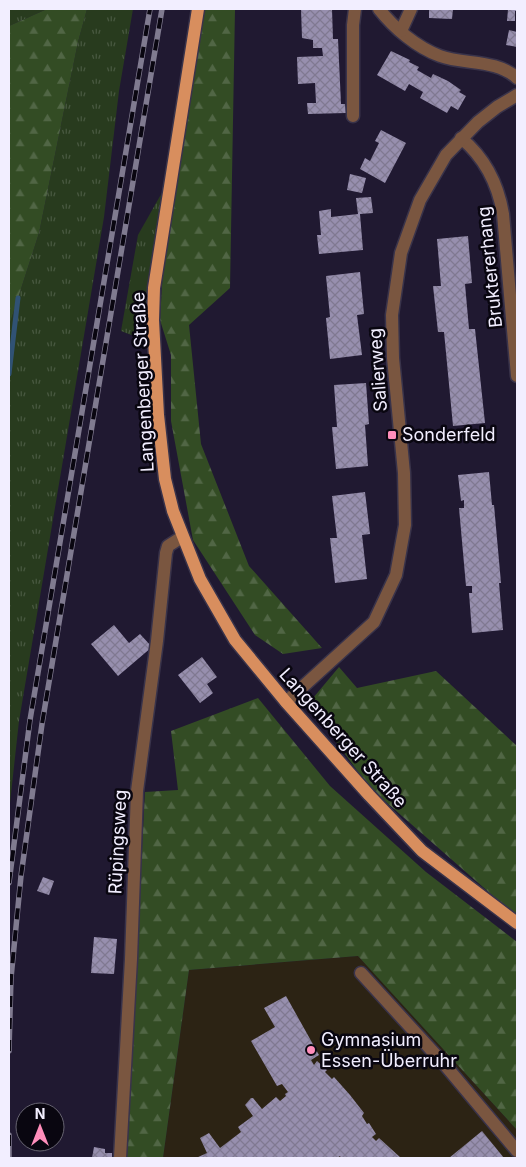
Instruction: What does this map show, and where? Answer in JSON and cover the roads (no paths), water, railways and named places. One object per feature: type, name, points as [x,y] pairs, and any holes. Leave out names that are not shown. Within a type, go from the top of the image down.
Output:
[{"type":"main road","name":"Langenberger Straße","points":[[198,9],[154,288],[153,320],[158,415],[165,479],[182,537],[200,580],[235,640],[286,702],[422,851],[517,923]]},
{"type":"street","points":[[353,116],[353,25],[355,9]]},
{"type":"street","points":[[378,9],[401,32],[428,50],[441,56],[493,65],[512,73],[517,78]]},
{"type":"street","points":[[401,32],[411,9]]},
{"type":"street","name":"Salierweg","points":[[286,702],[374,622],[396,575],[405,525],[404,473],[393,358],[392,315],[401,253],[420,200],[446,155],[478,122],[497,107],[517,95]]},
{"type":"street","name":"Bruktererhang","points":[[462,138],[473,148],[500,192],[517,376]]},
{"type":"street","name":"Rüpingsweg","points":[[120,1158],[131,959],[137,791],[157,641],[166,553],[168,546],[182,537]]},
{"type":"street","points":[[361,973],[445,1065],[517,1152]]},
{"type":"waterway","points":[[9,374],[18,298]]},
{"type":"railway","points":[[9,883],[30,720],[150,9]]},
{"type":"railway","points":[[9,1051],[11,978],[21,876],[42,724],[162,9]]},
{"type":"railway","points":[[9,1135],[9,1158]]},
{"type":"place","name":"Sonderfeld","points":[[392,435]]},
{"type":"place","name":"Gymnasium Essen-Überruhr","points":[[311,1050]]}]
